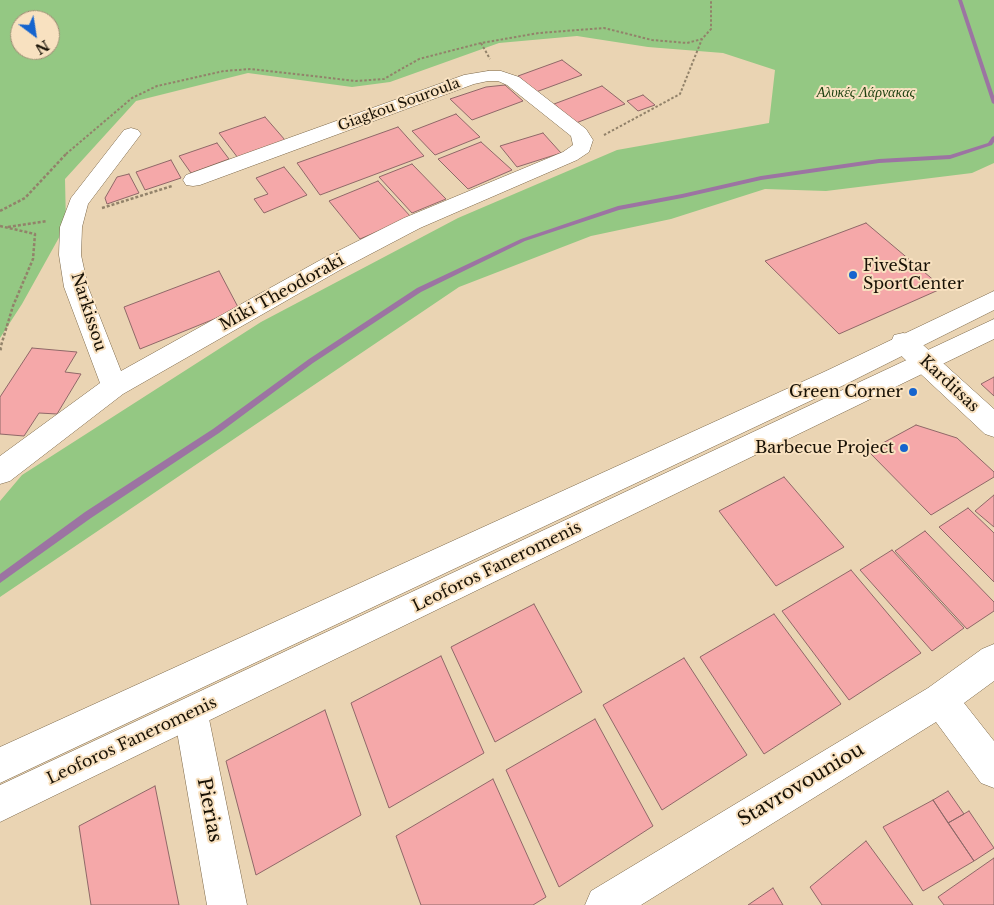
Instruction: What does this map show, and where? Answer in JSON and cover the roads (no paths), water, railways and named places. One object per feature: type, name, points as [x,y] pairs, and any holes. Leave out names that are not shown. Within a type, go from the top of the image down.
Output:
[{"type":"street","name":"Giagkou Souroula","points":[[193,180],[470,79],[488,76],[501,76],[513,81],[579,133],[583,140],[582,148]]},
{"type":"street","name":"Narkissou","points":[[114,387],[76,287],[70,254],[71,227],[78,203],[131,134]]},
{"type":"street","name":"Miki Theodoraki","points":[[0,472],[114,387],[332,264],[404,227],[570,156],[582,148]]},
{"type":"street","name":"Leoforos Faneromenis","points":[[0,804],[191,714],[914,352],[994,300]]},
{"type":"street","name":"Leoforos Faneromenis","points":[[0,764],[835,378],[994,328]]},
{"type":"street","name":"Karditsas","points":[[914,352],[994,426]]},
{"type":"street","name":"Stavrovouniou","points":[[605,905],[940,700],[994,661]]},
{"type":"street","points":[[940,700],[994,770]]},
{"type":"street","name":"Pierias","points":[[191,714],[227,905]]},
{"type":"waterway","points":[[960,0],[994,103]]},
{"type":"waterway","points":[[0,579],[88,515],[216,431],[311,361],[419,290],[523,240],[618,208],[761,178],[879,161],[950,157],[990,144],[994,138]]},
{"type":"place","name":"FiveStar SportCenter","points":[[853,275]]},
{"type":"place","name":"Green Corner","points":[[913,392]]},
{"type":"place","name":"Barbecue Project","points":[[904,448]]},
{"type":"park label","name":"Αλυκές Λάρνακας","points":[[866,93]]}]
